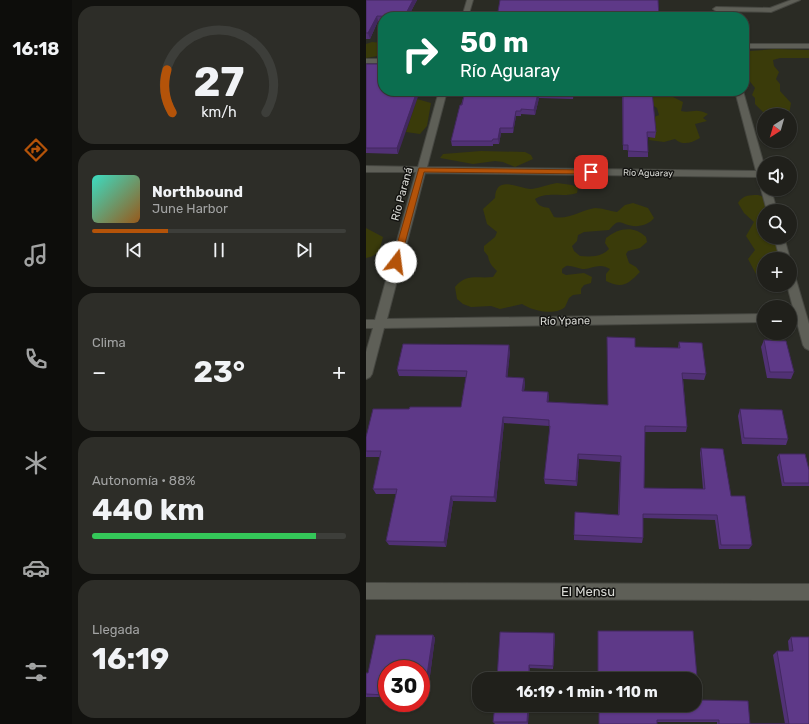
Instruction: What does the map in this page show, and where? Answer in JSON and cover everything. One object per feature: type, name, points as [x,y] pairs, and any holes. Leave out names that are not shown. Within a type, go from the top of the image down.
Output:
[{"type":"street","points":[[466,12],[470,0]]},
{"type":"street","points":[[713,0],[717,12]]},
{"type":"street","points":[[716,9],[771,10],[797,0]]},
{"type":"street","points":[[749,46],[809,46]]},
{"type":"street","points":[[366,61],[378,61]]},
{"type":"street","name":"Río Paraná","points":[[366,374],[442,96]]},
{"type":"street","points":[[740,96],[757,156]]},
{"type":"street","name":"Río Aguaray","points":[[366,169],[757,178]]},
{"type":"street","points":[[794,292],[809,345]]},
{"type":"street","name":"Río Ypane","points":[[366,324],[757,318]]},
{"type":"street","name":"El Mensu","points":[[366,591],[809,592]]},
{"type":"shaded area","points":[[372,42],[378,43],[378,56],[366,58],[366,44]]},
{"type":"shaded area","points":[[775,49],[809,50],[809,58],[780,58],[773,60],[774,66],[779,72],[776,79],[780,84],[780,91],[791,103],[790,108],[759,108],[755,104],[755,98],[752,95],[755,88],[749,80],[749,52]]},
{"type":"shaded area","points":[[651,96],[673,97],[683,102],[681,111],[700,111],[708,114],[703,118],[707,121],[695,124],[700,138],[687,143],[675,139],[664,142],[649,140],[651,133],[647,120],[659,115],[657,108],[652,105]]},
{"type":"shaded area","points":[[417,99],[431,103],[427,126],[420,134],[406,132]]},
{"type":"shaded area","points":[[481,151],[525,152],[531,155],[533,159],[515,167],[503,162],[495,161],[473,164],[440,158],[443,154]]},
{"type":"shaded area","points":[[557,183],[572,185],[578,188],[577,193],[566,195],[545,195],[535,199],[540,206],[549,208],[554,217],[559,218],[570,216],[595,208],[617,212],[625,205],[633,203],[648,208],[654,218],[646,224],[635,226],[618,222],[609,230],[584,232],[578,235],[577,241],[572,246],[574,251],[580,256],[603,254],[609,249],[605,243],[606,238],[621,230],[631,229],[646,237],[647,242],[640,248],[628,251],[626,254],[629,263],[636,267],[640,272],[632,280],[625,284],[617,285],[606,281],[606,274],[610,269],[606,267],[599,266],[582,269],[566,266],[562,269],[562,273],[566,275],[584,273],[592,277],[591,283],[584,285],[581,289],[581,294],[573,295],[569,298],[565,307],[556,311],[544,312],[532,309],[522,304],[500,309],[491,306],[471,307],[463,304],[457,299],[455,287],[459,283],[468,278],[493,277],[497,271],[490,263],[488,256],[484,251],[484,246],[495,237],[497,232],[487,224],[483,209],[495,198],[496,190],[504,184],[532,189]]},
{"type":"shaded area","points":[[752,195],[765,197],[774,204],[757,204],[757,244],[787,244],[782,250],[784,252],[757,252],[757,274],[748,259],[755,250],[746,236],[754,222],[744,213],[738,203],[742,198]]},
{"type":"shaded area","points":[[366,228],[383,237],[378,251],[374,255],[366,258]]},
{"type":"building","points":[[366,0],[413,0],[407,12],[378,12],[378,16],[368,33],[366,33]]},
{"type":"building","points":[[500,0],[658,0],[659,12],[498,12]]},
{"type":"building","points":[[366,64],[378,64],[378,96],[415,96],[397,148],[366,148]]},
{"type":"building","points":[[464,96],[537,96],[534,110],[521,109],[521,111],[516,111],[513,128],[500,128],[498,139],[493,139],[492,141],[451,141],[460,105],[462,105]]},
{"type":"building","points":[[623,96],[652,96],[656,132],[647,132],[648,152],[628,151],[628,145],[623,145]]},
{"type":"building","points":[[607,337],[635,338],[635,347],[680,348],[679,342],[702,343],[706,374],[682,373],[687,427],[645,426],[644,488],[705,489],[701,448],[723,449],[731,496],[745,496],[752,545],[721,545],[717,515],[643,514],[643,538],[574,535],[575,512],[619,515],[621,456],[578,454],[576,481],[544,479],[550,426],[549,420],[503,417],[494,497],[451,496],[444,542],[386,541],[397,489],[373,489],[381,451],[366,451],[366,437],[373,409],[461,407],[467,371],[397,370],[403,344],[509,345],[506,377],[524,378],[522,391],[548,392],[547,402],[608,405]]},
{"type":"building","points":[[764,340],[786,341],[794,372],[770,372]]},
{"type":"building","points":[[740,409],[782,410],[788,439],[744,438]]},
{"type":"building","points":[[779,454],[805,454],[809,470],[809,483],[784,483]]},
{"type":"building","points":[[598,631],[693,631],[697,672],[598,672]]},
{"type":"building","points":[[500,632],[554,633],[553,666],[529,665],[529,672],[497,672]]},
{"type":"building","points":[[376,635],[433,635],[429,660],[378,660],[378,695],[366,694],[366,673],[368,673]]},
{"type":"building","points":[[791,637],[809,637],[809,724],[789,724],[777,651],[793,651]]},
{"type":"building","points":[[702,700],[748,701],[750,724],[719,724],[719,720],[657,720],[657,724],[599,724],[599,712],[702,712]]},
{"type":"building","points":[[494,712],[528,712],[527,722],[493,722]]},
{"type":"route","points":[[396,262],[421,170],[591,172]]}]
